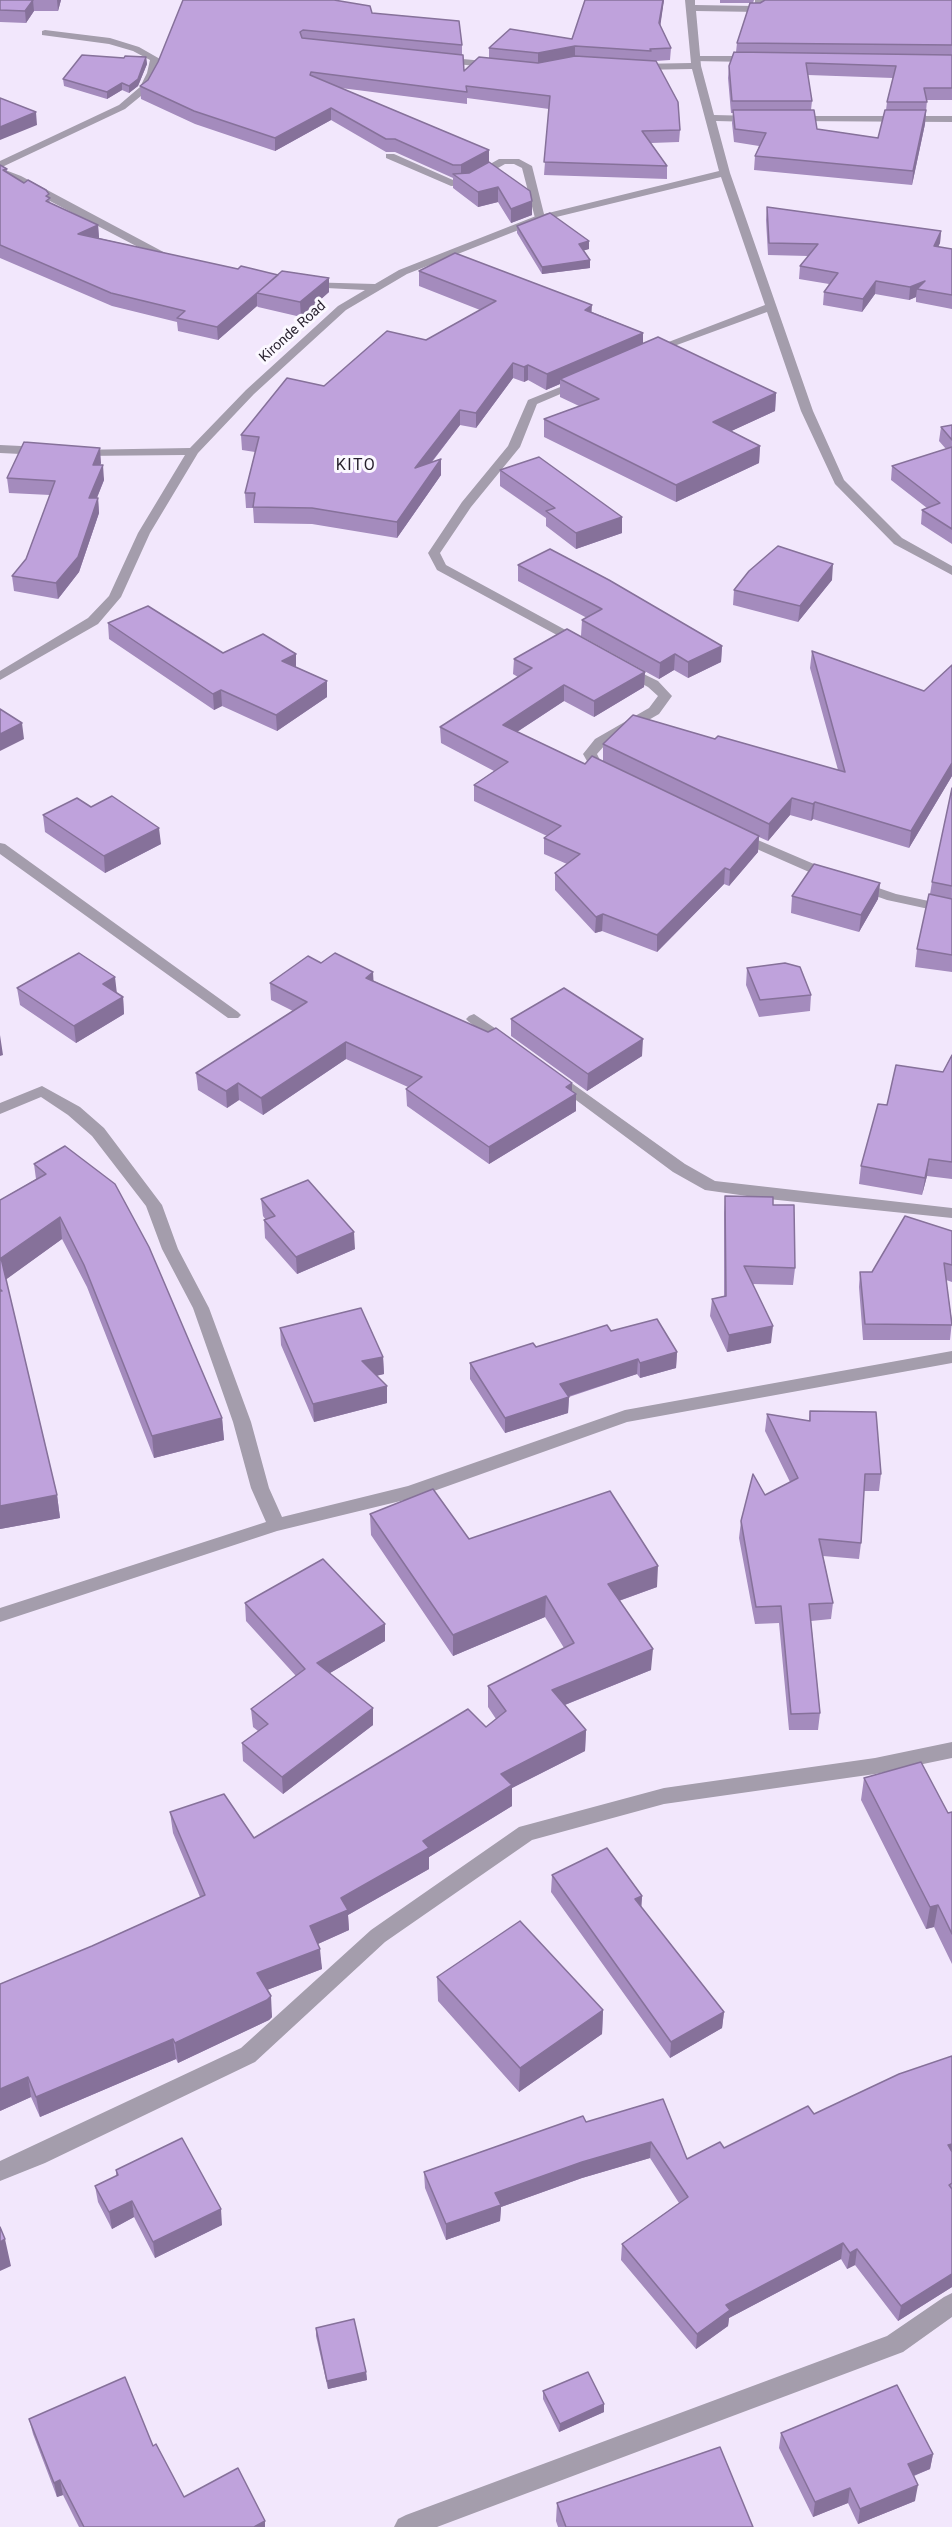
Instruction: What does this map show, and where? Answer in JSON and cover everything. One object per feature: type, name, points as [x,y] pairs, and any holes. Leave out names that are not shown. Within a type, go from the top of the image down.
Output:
[{"type":"street","points":[[759,0],[759,9],[691,4],[696,62],[725,173],[807,411],[839,481],[898,541],[952,572]]},
{"type":"street","points":[[0,165],[122,106],[144,88],[152,73],[155,59],[136,49],[110,41],[45,33]]},
{"type":"street","points":[[434,59],[503,66]]},
{"type":"street","points":[[622,65],[651,68],[696,62],[765,60]]},
{"type":"street","points":[[710,118],[768,119]]},
{"type":"street","points":[[779,119],[952,119]]},
{"type":"street","points":[[390,156],[451,183],[464,183],[502,161],[514,161],[527,166],[540,218]]},
{"type":"street","points":[[0,171],[17,178],[124,237],[173,260]]},
{"type":"street","name":"Kironde Road","points":[[0,676],[93,621],[116,597],[144,533],[193,451],[250,392],[334,315],[375,287],[403,272],[540,218],[725,173]]},
{"type":"street","points":[[297,284],[375,287]]},
{"type":"street","points":[[635,358],[676,340],[771,307]]},
{"type":"street","points":[[593,651],[441,567],[434,553],[466,505],[514,447],[532,402],[594,376]]},
{"type":"street","points":[[0,449],[193,451]]},
{"type":"street","points":[[613,662],[653,684],[665,696],[654,711],[600,742],[590,754],[597,767],[618,777]]},
{"type":"street","points":[[722,828],[833,877],[892,897],[952,910]]},
{"type":"street","points":[[0,847],[233,1015]]},
{"type":"street","points":[[474,1019],[521,1053]]},
{"type":"street","points":[[539,1066],[679,1167],[711,1186],[952,1213]]},
{"type":"street","points":[[0,1109],[42,1092],[58,1101],[99,1132],[154,1205],[171,1250],[201,1308],[242,1422],[260,1488],[276,1525]]},
{"type":"street","points":[[0,1615],[276,1525],[411,1492],[625,1416],[952,1357]]},
{"type":"street","points":[[0,2171],[48,2151],[248,2055],[378,1936],[526,1833],[664,1796],[875,1766],[952,1750]]},
{"type":"street","points":[[406,2527],[895,2344],[952,2304]]},
{"type":"building","points":[[0,0],[33,0],[25,11],[0,10]]},
{"type":"building","points":[[183,0],[334,0],[370,6],[372,13],[459,21],[462,45],[303,30],[300,32],[302,38],[463,55],[464,71],[479,57],[538,63],[575,56],[656,61],[678,102],[680,130],[642,131],[667,166],[544,162],[550,96],[466,86],[467,92],[311,72],[310,75],[489,150],[461,165],[453,165],[395,139],[386,139],[331,108],[275,138],[194,111],[140,86],[148,80],[158,62]]},
{"type":"building","points":[[585,0],[663,0],[659,23],[671,48],[650,49],[651,51],[575,46],[538,53],[489,48],[510,29],[572,39]]},
{"type":"building","points":[[765,0],[952,0],[952,45],[737,43],[750,3],[760,3]]},
{"type":"building","points":[[734,52],[952,55],[952,88],[924,88],[927,102],[887,102],[896,66],[806,63],[812,101],[732,101],[729,66]]},
{"type":"building","points":[[82,55],[146,57],[138,79],[129,86],[122,83],[107,92],[63,79]]},
{"type":"building","points":[[0,98],[36,112],[0,127]]},
{"type":"building","points":[[733,110],[814,110],[817,129],[878,138],[885,110],[926,110],[913,171],[755,156],[766,133],[735,129]]},
{"type":"building","points":[[489,162],[530,191],[532,201],[511,209],[498,187],[478,192],[453,174],[469,173]]},
{"type":"building","points":[[0,165],[7,169],[3,170],[24,183],[28,180],[46,190],[49,194],[46,196],[50,198],[46,201],[98,225],[78,234],[238,269],[241,266],[278,275],[217,327],[177,318],[185,311],[111,293],[0,245]]},
{"type":"building","points":[[767,207],[941,231],[934,246],[952,249],[952,295],[917,289],[925,281],[910,287],[876,281],[863,299],[824,292],[838,273],[800,266],[818,244],[769,243]]},
{"type":"building","points":[[550,213],[589,241],[579,244],[590,260],[542,267],[517,226]]},
{"type":"building","points":[[455,253],[592,305],[585,310],[643,333],[547,374],[528,365],[524,367],[513,363],[476,413],[460,410],[415,468],[441,459],[397,522],[312,508],[253,507],[255,493],[245,493],[259,437],[241,435],[287,378],[324,386],[387,331],[426,340],[496,301],[419,271]]},
{"type":"building","points":[[282,271],[329,278],[300,302],[257,293]]},
{"type":"building","points":[[658,337],[776,393],[713,422],[760,446],[676,485],[544,419],[599,399],[560,379]]},
{"type":"building","points":[[952,425],[952,440],[941,427]]},
{"type":"building","points":[[24,442],[100,448],[93,465],[103,465],[89,498],[98,498],[78,557],[56,583],[12,576],[26,559],[55,481],[7,478]]},
{"type":"building","points":[[952,447],[952,529],[922,510],[940,503],[892,466]]},
{"type":"building","points":[[539,457],[622,517],[576,533],[546,511],[555,508],[500,470]]},
{"type":"building","points":[[778,546],[833,564],[800,606],[734,590],[749,571]]},
{"type":"building","points":[[550,549],[609,580],[722,646],[688,662],[675,654],[660,663],[582,620],[602,609],[518,565]]},
{"type":"building","points":[[148,606],[223,653],[263,634],[296,654],[282,661],[327,681],[276,715],[221,690],[213,694],[108,623]]},
{"type":"building","points":[[567,629],[645,672],[594,701],[564,685],[503,725],[585,764],[592,756],[759,836],[730,870],[725,868],[657,935],[603,914],[596,917],[555,873],[580,854],[544,838],[561,826],[474,785],[508,762],[440,727],[532,668],[514,659]]},
{"type":"building","points":[[812,651],[924,691],[952,665],[952,763],[911,831],[815,802],[813,804],[792,798],[769,824],[603,744],[633,715],[715,739],[718,736],[845,772]]},
{"type":"building","points":[[0,709],[22,723],[0,734]]},
{"type":"building","points":[[952,788],[952,886],[932,882]]},
{"type":"building","points":[[112,796],[159,828],[104,856],[43,815],[77,798],[91,807]]},
{"type":"building","points":[[814,864],[880,883],[861,915],[792,896]]},
{"type":"building","points":[[929,894],[952,899],[952,955],[917,949]]},
{"type":"building","points":[[79,953],[115,977],[103,984],[123,997],[74,1026],[17,988]]},
{"type":"building","points":[[335,953],[373,972],[366,978],[488,1032],[496,1028],[572,1083],[566,1087],[576,1094],[489,1147],[406,1089],[422,1077],[346,1042],[261,1098],[238,1083],[226,1091],[196,1073],[307,1002],[270,983],[308,956],[321,963]]},
{"type":"building","points":[[785,963],[800,967],[811,995],[760,1000],[747,968]]},
{"type":"building","points":[[564,988],[643,1039],[588,1074],[511,1019]]},
{"type":"building","points":[[952,1055],[952,1162],[929,1159],[925,1178],[861,1166],[878,1104],[887,1105],[896,1065],[943,1072]]},
{"type":"building","points":[[65,1146],[115,1184],[149,1247],[222,1418],[152,1436],[84,1265],[60,1217],[1,1258],[57,1495],[0,1506],[0,1291],[2,1291],[0,1289],[0,1200],[46,1174],[34,1164]]},
{"type":"building","points":[[308,1180],[354,1232],[296,1257],[264,1220],[275,1216],[261,1199]]},
{"type":"building","points":[[725,1196],[773,1197],[773,1205],[794,1205],[795,1268],[744,1266],[773,1326],[729,1335],[712,1299],[726,1296]]},
{"type":"building","points":[[905,1216],[952,1231],[952,1265],[944,1263],[952,1325],[865,1324],[860,1272],[872,1272]]},
{"type":"building","points":[[361,1308],[383,1357],[362,1361],[387,1386],[313,1404],[280,1328]]},
{"type":"building","points":[[657,1319],[677,1352],[640,1363],[638,1359],[560,1384],[569,1397],[505,1418],[470,1363],[533,1343],[536,1347],[607,1325],[611,1331]]},
{"type":"building","points":[[810,1411],[876,1412],[881,1474],[865,1474],[861,1543],[819,1539],[833,1603],[809,1604],[820,1713],[791,1714],[781,1606],[756,1607],[741,1521],[753,1474],[765,1495],[798,1478],[767,1414],[810,1421]]},
{"type":"building","points":[[433,1489],[469,1539],[610,1491],[658,1566],[608,1584],[653,1649],[552,1690],[586,1730],[501,1774],[512,1785],[423,1841],[429,1848],[341,1898],[348,1910],[310,1926],[320,1949],[257,1973],[271,1996],[267,2000],[175,2043],[173,2039],[36,2097],[28,2077],[0,2089],[0,1984],[205,1895],[170,1812],[224,1794],[254,1838],[468,1709],[486,1727],[506,1711],[488,1686],[574,1643],[546,1596],[453,1635],[370,1514]]},
{"type":"building","points":[[323,1559],[385,1624],[317,1663],[373,1708],[282,1777],[242,1743],[268,1724],[251,1709],[305,1669],[245,1603]]},
{"type":"building","points":[[921,1762],[948,1813],[952,1812],[952,1934],[938,1905],[930,1907],[864,1778]]},
{"type":"building","points":[[607,1848],[642,1896],[635,1899],[724,2012],[671,2042],[552,1875]]},
{"type":"building","points":[[520,1921],[603,2010],[520,2068],[437,1977]]},
{"type":"building","points":[[952,2056],[952,2144],[948,2145],[952,2152],[952,2183],[949,2185],[952,2189],[952,2274],[901,2306],[857,2249],[850,2253],[843,2243],[726,2305],[730,2310],[697,2334],[622,2244],[688,2197],[651,2142],[582,2162],[495,2193],[501,2205],[446,2224],[424,2172],[583,2116],[586,2122],[663,2099],[687,2159],[720,2142],[724,2148],[808,2106],[814,2114],[899,2074]]},
{"type":"building","points":[[182,2138],[221,2209],[153,2242],[132,2201],[109,2212],[95,2186],[118,2175],[116,2170]]},
{"type":"building","points":[[0,2227],[5,2239],[0,2242]]},
{"type":"building","points":[[354,2319],[366,2372],[327,2381],[316,2328]]},
{"type":"building","points":[[588,2372],[604,2404],[560,2424],[543,2391]]},
{"type":"building","points":[[125,2377],[153,2446],[156,2444],[184,2497],[238,2468],[265,2521],[254,2527],[84,2527],[60,2480],[54,2483],[29,2419]]},
{"type":"building","points":[[897,2385],[933,2454],[908,2464],[918,2485],[860,2509],[850,2488],[815,2502],[781,2433]]},
{"type":"building","points":[[720,2447],[753,2527],[566,2527],[557,2503]]},
{"type":"district","name":"KITO","points":[[356,466]]}]
